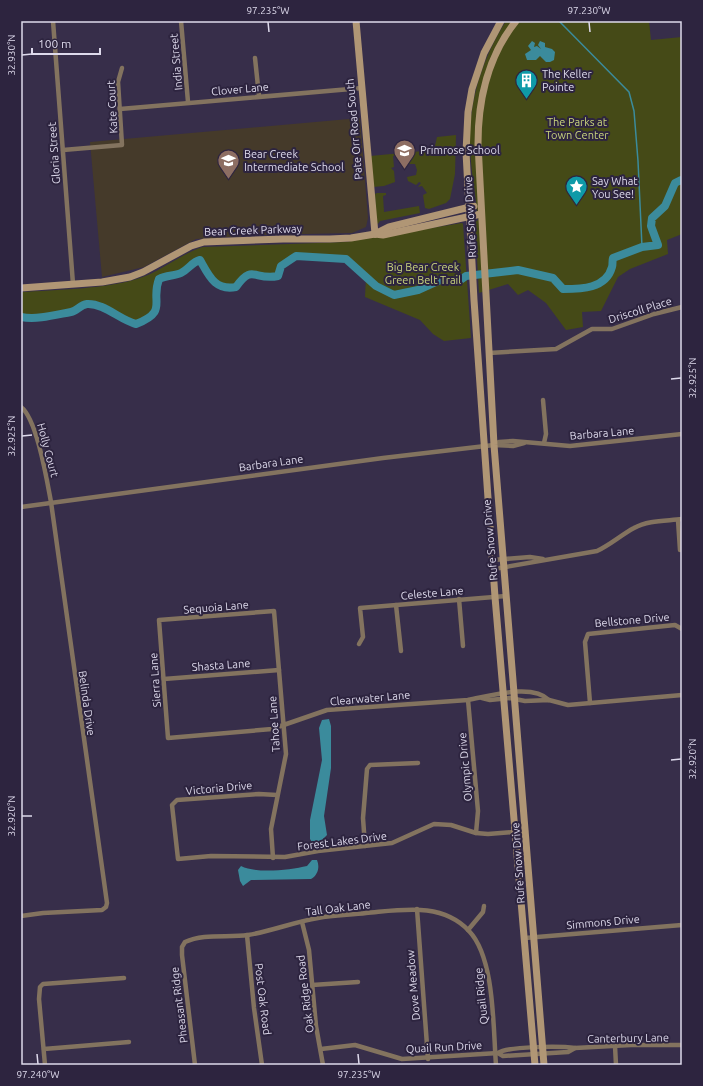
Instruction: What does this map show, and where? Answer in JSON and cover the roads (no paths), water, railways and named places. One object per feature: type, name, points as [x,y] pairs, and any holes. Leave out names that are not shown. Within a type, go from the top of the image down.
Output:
[{"type":"main road","name":"Pate Orr Road South","points":[[356,21],[375,234]]},
{"type":"main road","name":"Rufe Snow Drive","points":[[502,21],[484,53],[472,89],[467,118],[466,152],[474,300],[495,597],[526,832],[534,937],[539,1050],[535,1065]]},
{"type":"main road","name":"Rufe Snow Drive","points":[[516,21],[495,57],[482,93],[478,125],[480,205],[494,445],[506,596],[509,696],[516,833],[525,938],[539,1050],[544,1065]]},
{"type":"main road","points":[[484,53],[495,57]]},
{"type":"main road","name":"Bear Creek Parkway","points":[[375,234],[389,227],[480,205]]},
{"type":"main road","name":"Bear Creek Parkway","points":[[21,288],[102,282],[130,277],[143,272],[191,246],[204,242],[351,238],[375,234],[383,235],[481,214]]},
{"type":"street","name":"Gloria Street","points":[[53,21],[73,284]]},
{"type":"street","name":"India Street","points":[[181,21],[188,102]]},
{"type":"street","points":[[255,58],[259,96]]},
{"type":"street","name":"Kate Court","points":[[63,150],[122,146],[118,82],[122,68]]},
{"type":"street","name":"Clover Lane","points":[[120,109],[362,88]]},
{"type":"street","name":"Driscoll Place","points":[[489,354],[556,348],[592,329],[612,330],[654,314],[682,307]]},
{"type":"street","points":[[542,400],[546,434],[544,443]]},
{"type":"street","name":"Holly Court","points":[[21,407],[27,412],[32,422],[42,457],[51,502]]},
{"type":"street","name":"Barbara Lane","points":[[21,507],[494,445],[499,442],[513,440],[524,443],[544,443],[570,446],[682,434]]},
{"type":"street","name":"Belinda Drive","points":[[21,916],[97,910],[106,907],[51,502]]},
{"type":"street","points":[[494,569],[533,563],[544,559],[597,551],[607,547],[634,528],[647,522],[680,520],[680,550]]},
{"type":"street","points":[[493,560],[530,557],[544,559]]},
{"type":"street","name":"Celeste Lane","points":[[359,644],[363,637],[360,608],[506,596]]},
{"type":"street","points":[[459,599],[463,646]]},
{"type":"street","points":[[396,605],[401,651]]},
{"type":"street","name":"Sequoia Lane","points":[[159,620],[274,611]]},
{"type":"street","name":"Tahoe Lane","points":[[273,858],[271,829],[286,754],[274,611]]},
{"type":"street","name":"Sierra Lane","points":[[159,620],[168,738]]},
{"type":"street","name":"Bellstone Drive","points":[[590,703],[585,642],[586,635],[594,632],[675,625],[681,627]]},
{"type":"street","name":"Shasta Lane","points":[[164,679],[279,670]]},
{"type":"street","points":[[509,696],[540,693],[549,700]]},
{"type":"street","name":"Clearwater Lane","points":[[168,738],[272,729],[327,710],[468,700],[489,695],[509,696]]},
{"type":"street","points":[[509,696],[525,701],[549,700],[563,704],[682,695]]},
{"type":"street","name":"Olympic Drive","points":[[468,700],[478,811],[476,833]]},
{"type":"street","points":[[365,846],[363,818],[367,770],[370,766],[418,763]]},
{"type":"street","name":"Victoria Drive","points":[[178,859],[172,805],[177,800],[259,794],[277,795]]},
{"type":"street","name":"Forest Lakes Drive","points":[[178,859],[217,856],[273,858],[302,855],[318,851],[392,843],[434,824],[451,825],[476,833],[497,835],[526,832]]},
{"type":"street","points":[[468,930],[483,912],[484,906]]},
{"type":"street","name":"Tall Oak Lane","points":[[184,944],[197,938],[247,935],[319,918],[417,909],[429,910],[444,914],[468,930]]},
{"type":"street","name":"Dove Meadow","points":[[417,909],[428,1059]]},
{"type":"street","name":"Oak Ridge Road","points":[[302,922],[309,950],[316,1026],[323,1065]]},
{"type":"street","name":"Simmons Drive","points":[[525,938],[682,925]]},
{"type":"street","name":"Quail Ridge","points":[[468,930],[478,943],[487,966],[497,1053],[496,1065]]},
{"type":"street","name":"Post Oak Road","points":[[247,935],[254,1008],[262,1065]]},
{"type":"street","name":"Pheasant Ridge","points":[[184,944],[182,955],[195,1065]]},
{"type":"street","points":[[45,1065],[39,999],[40,987],[44,984],[124,978]]},
{"type":"street","points":[[312,985],[358,982]]},
{"type":"street","points":[[44,1049],[129,1042]]},
{"type":"street","name":"Quail Run Drive","points":[[321,1048],[350,1044],[402,1059],[428,1059],[497,1053],[503,1056],[539,1050]]},
{"type":"street","name":"Canterbury Lane","points":[[539,1050],[568,1052],[575,1048],[682,1045]]},
{"type":"street","points":[[614,1046],[616,1065]]},
{"type":"waterway","points":[[559,21],[629,92],[634,111],[642,247]]},
{"type":"waterway","points":[[21,317],[40,318],[73,311],[87,304],[93,304],[136,324],[152,315],[155,310],[159,279],[181,273],[200,260],[206,272],[214,281],[223,287],[229,288],[236,287],[246,276],[250,274],[270,277],[278,276],[281,266],[296,256],[346,259],[376,286],[394,295],[418,290],[440,280],[459,281],[466,276],[518,270],[553,278],[563,289],[585,288],[599,284],[604,280],[612,267],[613,258],[642,247],[658,245],[651,226],[652,218],[665,206],[675,183],[681,180],[682,181]]},
{"type":"place","name":"The Keller Pointe","points":[[526,100]]},
{"type":"place","name":"Primrose School","points":[[405,170]]},
{"type":"place","name":"Bear Creek Intermediate School","points":[[229,180]]},
{"type":"place","name":"Say What You See!","points":[[577,206]]},
{"type":"park label","name":"The Parks at Town Center","points":[[577,128]]},
{"type":"park label","name":"Big Bear Creek Green Belt Trail","points":[[423,273]]}]
